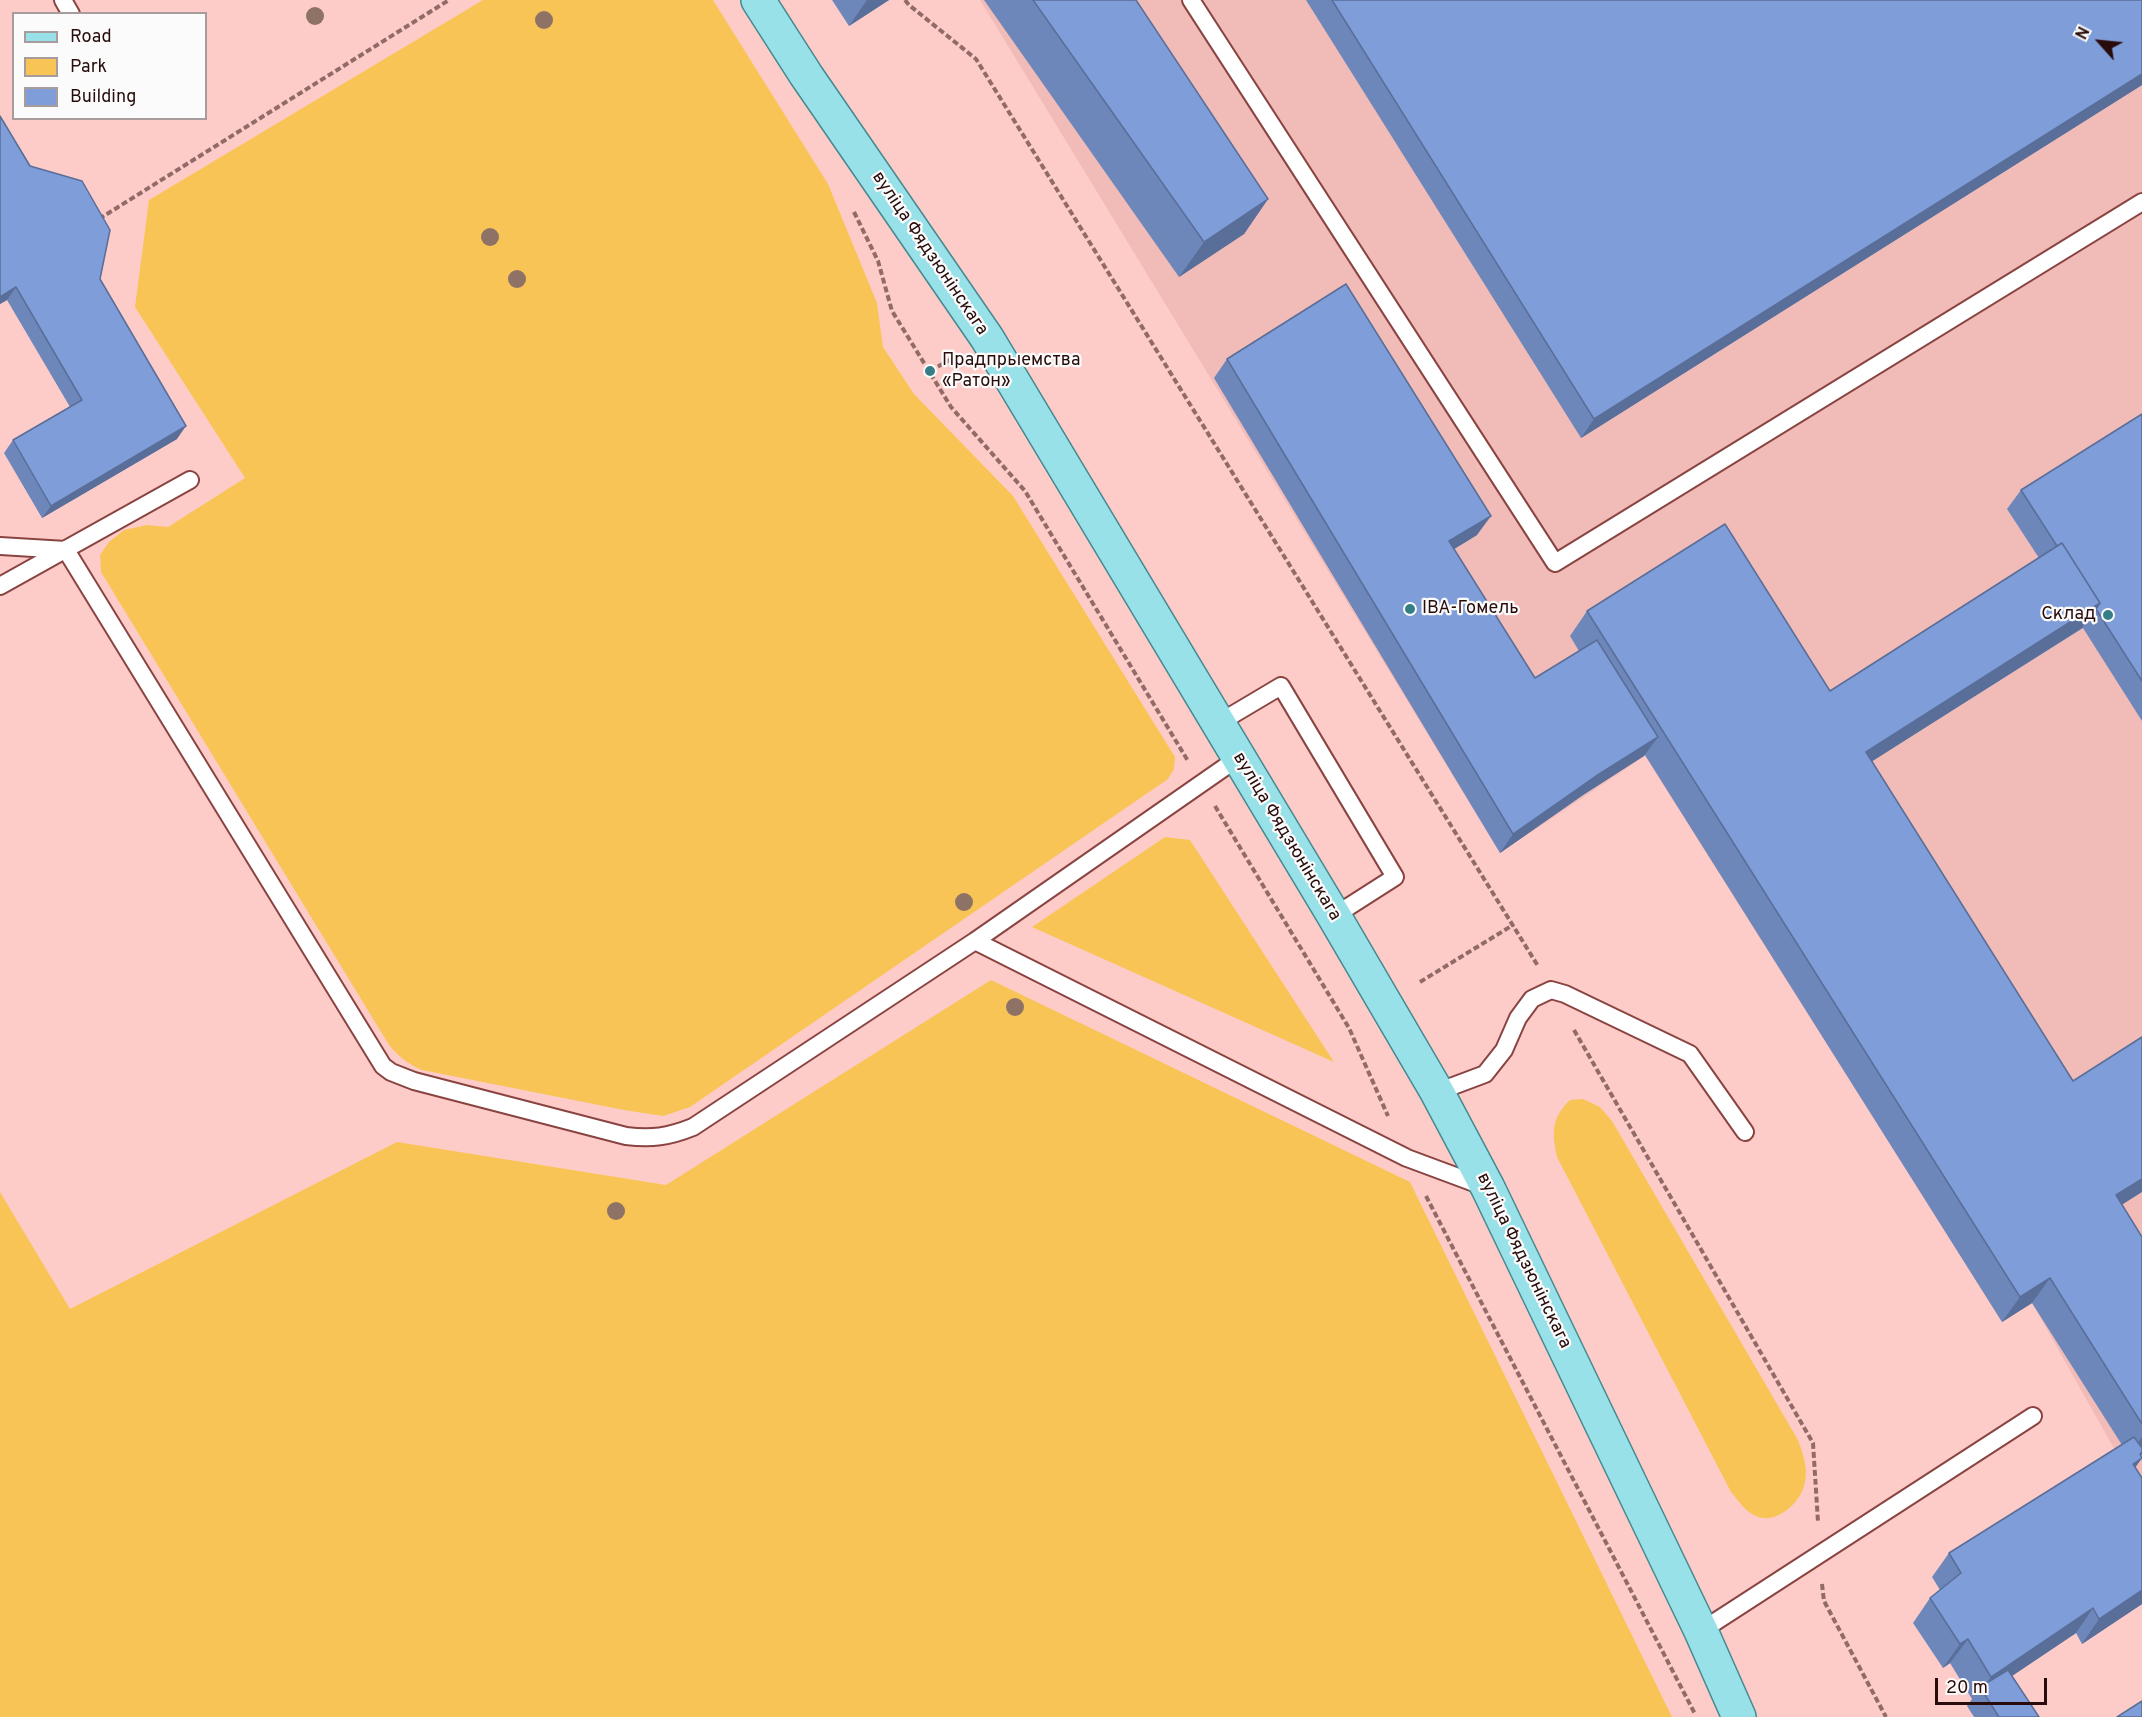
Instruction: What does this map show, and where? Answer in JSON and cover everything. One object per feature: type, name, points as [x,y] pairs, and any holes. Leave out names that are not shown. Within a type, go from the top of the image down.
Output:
[{"type":"main road","name":"вуліца Фядзюнінскага","points":[[758,0],[806,75],[987,338],[1437,1092],[1488,1188],[1701,1631],[1739,1717]]},
{"type":"lane","points":[[1191,0],[1555,563],[2142,202]]},
{"type":"lane","points":[[0,586],[190,480]]},
{"type":"lane","points":[[0,546],[66,550]]},
{"type":"lane","points":[[66,550],[377,1058],[392,1072],[402,1077],[626,1136],[656,1138],[674,1135],[693,1127],[975,941],[1238,758]]},
{"type":"lane","points":[[1217,724],[1281,686],[1395,876],[1334,916]]},
{"type":"lane","points":[[975,941],[1407,1158],[1488,1188]]},
{"type":"lane","points":[[1437,1092],[1485,1074],[1504,1050],[1518,1018],[1532,999],[1551,990],[1565,994],[1690,1054],[1744,1132]]},
{"type":"lane","points":[[1701,1631],[2033,1416]]},
{"type":"path","points":[[90,224],[449,0]]},
{"type":"path","points":[[905,0],[976,59],[1513,925],[1814,1443],[1824,1601],[1886,1717]]},
{"type":"path","points":[[892,311],[951,407],[1025,491],[1349,1028],[1407,1158],[1697,1717]]},
{"type":"path","points":[[1420,982],[1513,925]]},
{"type":"shaded area","points":[[980,0],[2142,0],[2142,1498],[2032,1303],[2002,1322],[1645,756],[1500,853]]},
{"type":"green space","points":[[483,0],[713,0],[828,184],[877,303],[883,347],[914,394],[1013,496],[1175,757],[1174,769],[1168,779],[690,1107],[663,1116],[422,1070],[408,1063],[396,1053],[101,572],[100,555],[109,542],[124,530],[147,525],[168,527],[245,478],[135,307],[149,200]]},
{"type":"green space","points":[[1165,837],[1190,840],[1334,1062],[1032,927]]},
{"type":"green space","points":[[991,980],[1410,1182],[1672,1717],[0,1717],[0,1192],[70,1309],[397,1142],[666,1185]]},
{"type":"green space","points":[[1583,1099],[1600,1107],[1612,1121],[1798,1440],[1806,1476],[1803,1490],[1793,1504],[1779,1515],[1762,1518],[1754,1515],[1744,1508],[1731,1492],[1557,1157],[1554,1126],[1559,1113],[1570,1100]]},
{"type":"building","points":[[1033,0],[1136,0],[1268,199],[1204,242]]},
{"type":"building","points":[[1332,0],[2142,0],[2142,74],[1594,419]]},
{"type":"building","points":[[0,116],[30,166],[82,181],[110,230],[100,279],[186,426],[51,506],[13,440],[82,400],[16,287],[0,297]]},
{"type":"building","name":"IBA-Гомель","points":[[1346,284],[1491,516],[1449,541],[1535,678],[1597,640],[1658,737],[1596,776],[1513,834],[1227,359]]},
{"type":"building","name":"Склад","points":[[2142,414],[2142,681],[2096,609],[2100,603],[2062,543],[2057,546],[2021,490]]},
{"type":"building","points":[[1725,524],[1830,691],[2062,543],[2100,603],[1866,752],[2073,1081],[2142,1037],[2142,1179],[2116,1195],[2142,1237],[2142,1424],[2050,1278],[2020,1297],[1587,611]]},
{"type":"building","points":[[2134,1437],[2142,1448],[2140,1454],[2142,1458],[2133,1464],[2142,1478],[2142,1590],[2099,1619],[2093,1608],[1991,1677],[1968,1639],[1960,1644],[1930,1598],[1961,1573],[1949,1553]]},
{"type":"building","points":[[2008,1670],[2039,1717],[1999,1717],[1980,1687]]},
{"type":"building","points":[[2142,1701],[2142,1717],[2117,1717]]},
{"type":"place","name":"Прадпрыемства «Ратон»","points":[[930,371]]},
{"type":"place","name":"IBA-Гомель","points":[[1410,609]]},
{"type":"place","name":"Склад","points":[[2108,615]]}]
